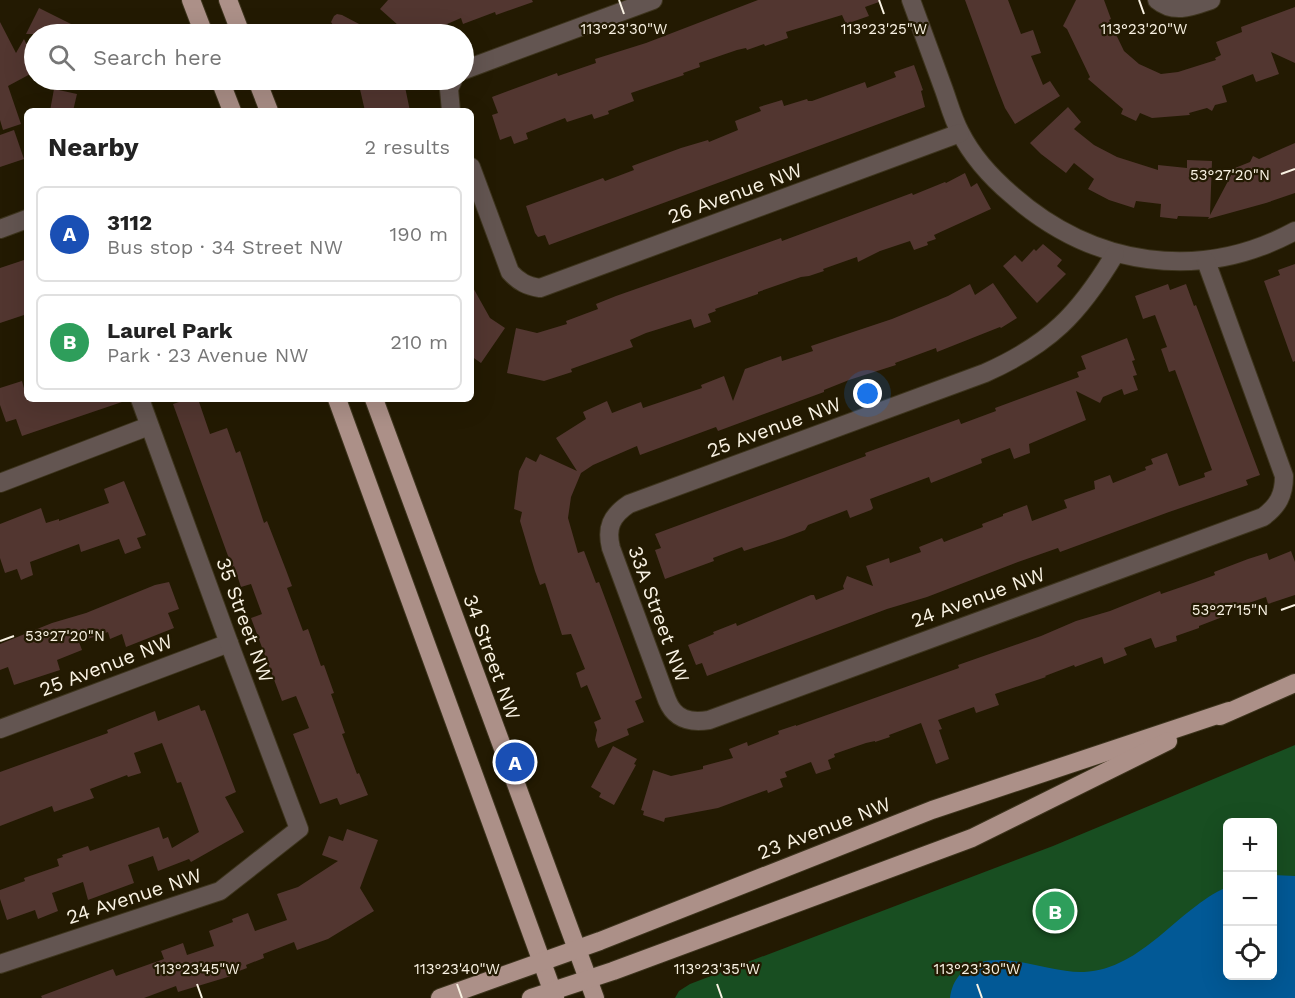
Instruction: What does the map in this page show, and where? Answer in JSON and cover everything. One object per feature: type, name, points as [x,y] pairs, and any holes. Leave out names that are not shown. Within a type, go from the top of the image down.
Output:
[{"type":"main road","points":[[191,0],[200,24]]},
{"type":"main road","points":[[228,0],[237,24]]},
{"type":"main road","points":[[224,90],[231,108]]},
{"type":"main road","points":[[261,90],[268,108]]},
{"type":"main road","points":[[339,402],[553,994]]},
{"type":"main road","name":"34 Street NW","points":[[375,402],[575,949],[595,998]]},
{"type":"main road","name":"23 Avenue NW","points":[[531,998],[553,994],[972,838],[1229,711],[1295,683]]},
{"type":"main road","name":"23 Avenue NW","points":[[440,998],[575,949],[932,810],[1229,711]]},
{"type":"street","points":[[474,70],[653,0]]},
{"type":"street","points":[[911,0],[960,133],[990,174],[1023,205],[1062,231],[1096,248],[1115,254],[1163,261],[1206,261],[1224,258],[1275,241],[1295,231]]},
{"type":"street","points":[[1165,4],[1191,7],[1210,0]]},
{"type":"street","points":[[450,108],[448,98],[451,90]]},
{"type":"street","name":"26 Avenue NW","points":[[474,175],[506,263],[516,279],[540,288],[960,133]]},
{"type":"street","points":[[0,229],[24,220]]},
{"type":"street","name":"25 Avenue NW","points":[[611,521],[628,504],[985,373],[1009,362],[1031,349],[1070,319],[1100,279],[1115,254]]},
{"type":"street","name":"24 Avenue NW","points":[[681,719],[692,722],[709,720],[1263,517],[1272,510],[1282,495],[1284,476],[1206,261]]},
{"type":"street","name":"35 Street NW","points":[[141,402],[299,829]]},
{"type":"street","points":[[0,483],[149,426]]},
{"type":"street","name":"33A Street NW","points":[[611,521],[608,537],[611,548],[667,700],[674,713],[681,719]]},
{"type":"street","name":"25 Avenue NW","points":[[0,729],[229,643]]},
{"type":"street","name":"24 Avenue NW","points":[[0,964],[220,891],[299,829]]},
{"type":"green space","points":[[1295,745],[1295,998],[675,998],[679,991],[690,984],[1053,846]]},
{"type":"water","points":[[1277,875],[1295,876],[1295,998],[950,998],[958,977],[970,967],[985,961],[1001,960],[1084,972],[1124,961],[1142,950],[1209,897],[1223,889],[1223,980],[1277,980]]},
{"type":"building","points":[[388,0],[532,0],[533,2],[496,15],[495,12],[463,24],[461,18],[447,24],[397,24],[380,9]]},
{"type":"building","points":[[758,0],[878,0],[879,2],[865,7],[869,16],[846,24],[842,15],[786,32],[788,38],[765,46],[764,44],[747,50],[746,48],[737,50],[699,63],[700,67],[683,73],[684,75],[631,93],[634,101],[608,111],[609,114],[594,119],[592,114],[567,122],[565,118],[526,133],[528,139],[514,144],[511,136],[500,140],[492,115],[498,113],[492,97],[557,73],[558,76],[596,63],[595,59],[646,43]]},
{"type":"building","points":[[965,0],[1008,0],[1021,34],[1033,30],[1041,53],[1031,56],[1043,85],[1050,81],[1060,96],[1015,124],[1005,108]]},
{"type":"building","points":[[1076,0],[1104,0],[1111,19],[1109,20],[1124,51],[1139,64],[1161,74],[1178,72],[1216,60],[1215,58],[1221,55],[1216,42],[1242,32],[1241,27],[1295,7],[1295,63],[1271,52],[1279,74],[1256,82],[1253,74],[1222,86],[1227,102],[1215,105],[1212,111],[1207,108],[1189,113],[1190,115],[1152,118],[1140,113],[1136,121],[1121,114],[1123,109],[1088,79],[1090,77],[1067,29],[1063,26]]},
{"type":"building","points":[[39,8],[71,24],[31,24]]},
{"type":"building","points":[[342,15],[359,24],[332,24],[334,16]]},
{"type":"building","points":[[0,22],[16,53],[24,39],[24,77],[8,86],[21,124],[3,130],[0,120]]},
{"type":"building","points":[[914,65],[923,90],[921,91],[925,107],[549,245],[545,235],[538,237],[535,233],[526,206],[603,178],[605,181],[634,170],[632,166],[681,148],[708,140],[709,142],[738,130],[735,121],[761,111],[759,107],[782,100],[784,106],[807,99],[812,101],[865,82],[867,88],[896,77],[894,72]]},
{"type":"building","points":[[54,90],[77,94],[74,108],[51,108]]},
{"type":"building","points":[[360,90],[406,90],[409,108],[364,108]]},
{"type":"building","points":[[1068,107],[1081,122],[1074,129],[1094,145],[1117,157],[1158,170],[1158,165],[1187,168],[1187,160],[1212,161],[1210,215],[1235,168],[1250,162],[1253,156],[1259,159],[1295,143],[1295,193],[1208,219],[1209,217],[1178,216],[1177,219],[1160,217],[1161,204],[1136,201],[1134,208],[1109,200],[1088,189],[1094,179],[1074,163],[1066,173],[1030,143]]},
{"type":"building","points":[[14,130],[24,159],[0,167],[0,135]]},
{"type":"building","points":[[965,173],[971,187],[977,183],[991,209],[934,235],[936,239],[927,242],[928,245],[914,250],[910,241],[880,251],[858,262],[857,257],[823,269],[824,271],[758,292],[758,294],[715,309],[716,311],[708,314],[711,322],[694,328],[691,319],[646,333],[630,340],[633,347],[544,381],[507,373],[516,328],[537,333],[567,324],[566,321],[598,309],[596,304],[616,296],[781,238],[782,241],[912,193],[913,195],[946,183]]},
{"type":"building","points":[[1043,244],[1062,260],[1057,266],[1066,274],[1037,303],[1003,266],[1015,255],[1022,262],[1034,249],[1036,251]]},
{"type":"building","points":[[24,260],[24,315],[0,323],[0,268]]},
{"type":"building","points":[[1295,264],[1295,361],[1293,362],[1264,281],[1280,275],[1278,270]]},
{"type":"building","points":[[993,283],[1017,318],[1001,328],[937,352],[936,348],[718,431],[716,427],[640,455],[637,446],[593,465],[581,473],[571,497],[568,518],[578,553],[584,551],[596,583],[599,582],[642,698],[635,701],[644,722],[627,729],[629,735],[598,748],[594,722],[601,719],[587,685],[581,688],[576,673],[585,669],[571,634],[562,635],[545,583],[540,585],[535,571],[520,521],[522,512],[514,509],[519,471],[526,457],[536,462],[540,454],[577,471],[556,438],[586,419],[583,412],[607,401],[612,413],[641,402],[643,408],[702,388],[701,385],[724,376],[733,401],[745,369],[781,356],[782,361],[813,351],[811,346],[892,319],[948,296],[970,284],[975,295]]},
{"type":"building","points":[[1168,284],[1170,290],[1186,284],[1194,306],[1196,305],[1260,475],[1246,480],[1248,485],[1060,552],[1058,548],[1018,562],[707,676],[702,663],[696,665],[688,645],[714,634],[713,632],[736,623],[737,626],[811,595],[814,595],[816,600],[844,589],[847,576],[873,586],[866,566],[889,558],[890,563],[921,552],[919,547],[942,538],[944,542],[983,527],[982,524],[1027,505],[1032,521],[1067,508],[1064,500],[1095,489],[1094,481],[1110,475],[1113,483],[1146,470],[1145,467],[1153,464],[1151,459],[1167,453],[1179,486],[1205,477],[1204,473],[1212,470],[1175,370],[1169,372],[1161,349],[1167,347],[1155,315],[1143,319],[1135,296]]},
{"type":"building","points":[[474,289],[490,318],[505,328],[481,363],[474,358]]},
{"type":"building","points":[[1127,338],[1135,360],[1132,361],[1137,375],[1133,376],[1138,390],[1124,395],[1122,389],[1103,397],[1100,403],[1076,391],[1086,420],[1029,444],[1030,453],[1014,459],[1010,448],[981,459],[982,463],[931,483],[929,477],[870,499],[873,508],[871,510],[850,518],[847,510],[808,525],[805,530],[784,538],[744,551],[742,547],[713,558],[714,561],[665,579],[655,550],[661,548],[655,534],[959,419],[961,424],[996,411],[995,408],[1079,377],[1077,372],[1086,369],[1081,356]]},
{"type":"building","points":[[22,381],[24,402],[122,402],[22,436],[16,419],[6,422],[0,405],[0,388]]},
{"type":"building","points":[[199,402],[210,434],[227,428],[236,453],[240,451],[264,523],[267,521],[292,586],[287,588],[303,631],[308,629],[321,666],[324,665],[334,693],[331,694],[345,733],[342,734],[357,774],[359,773],[368,795],[340,805],[337,798],[320,804],[293,734],[309,728],[296,696],[282,701],[251,618],[262,614],[251,584],[241,587],[234,566],[232,567],[173,404]]},
{"type":"building","points":[[124,481],[146,535],[137,538],[141,548],[125,554],[119,539],[81,552],[79,544],[30,562],[33,575],[21,580],[17,569],[5,573],[0,558],[0,524],[41,508],[46,523],[59,519],[59,521],[109,503],[104,489]]},
{"type":"building","points":[[1291,551],[1295,562],[1295,595],[1268,604],[1266,597],[1223,612],[1225,616],[1176,636],[1177,641],[1155,648],[1151,638],[1124,648],[1127,655],[1104,664],[1102,657],[995,694],[999,705],[976,713],[974,707],[938,720],[949,759],[936,764],[921,723],[889,735],[890,737],[834,754],[835,757],[828,760],[831,769],[816,774],[811,762],[785,772],[787,777],[780,779],[783,787],[768,793],[767,790],[718,808],[665,818],[664,822],[643,815],[644,811],[641,810],[653,770],[671,776],[703,769],[703,766],[733,758],[729,749],[747,742],[748,746],[779,734],[778,731],[959,668],[958,665],[1160,591],[1161,594],[1215,575],[1214,572],[1248,559],[1267,553],[1269,560]]},
{"type":"building","points":[[169,582],[179,609],[168,613],[174,628],[126,647],[122,634],[110,639],[108,632],[79,642],[82,650],[57,660],[60,670],[14,685],[8,667],[0,670],[0,644],[155,585]]},
{"type":"building","points":[[199,705],[201,711],[205,710],[236,792],[225,797],[244,832],[191,862],[189,859],[158,871],[153,856],[128,865],[134,883],[88,900],[83,882],[52,893],[58,911],[38,919],[35,910],[7,920],[0,899],[0,890],[25,881],[24,878],[59,866],[57,859],[63,857],[62,855],[88,846],[90,851],[159,827],[163,839],[168,837],[172,848],[199,832],[181,782],[177,783],[162,743],[134,753],[141,773],[128,777],[127,775],[90,789],[94,798],[54,812],[52,806],[0,826],[0,772],[108,733],[107,730],[155,711],[158,721]]},
{"type":"building","points":[[613,746],[637,759],[614,805],[599,797],[601,793],[591,787]]},
{"type":"building","points":[[347,829],[378,840],[360,888],[374,911],[328,939],[297,950],[294,942],[263,954],[264,958],[246,965],[247,968],[231,976],[178,992],[176,986],[144,998],[42,998],[41,996],[113,969],[116,976],[164,959],[161,951],[183,943],[187,955],[214,946],[209,931],[233,922],[232,919],[248,913],[255,931],[287,920],[277,894],[298,887],[338,861],[322,855],[329,836],[343,841]]},
{"type":"place","name":"3112","points":[[515,762]]},
{"type":"place","name":"Laurel Park","points":[[1055,911]]}]
